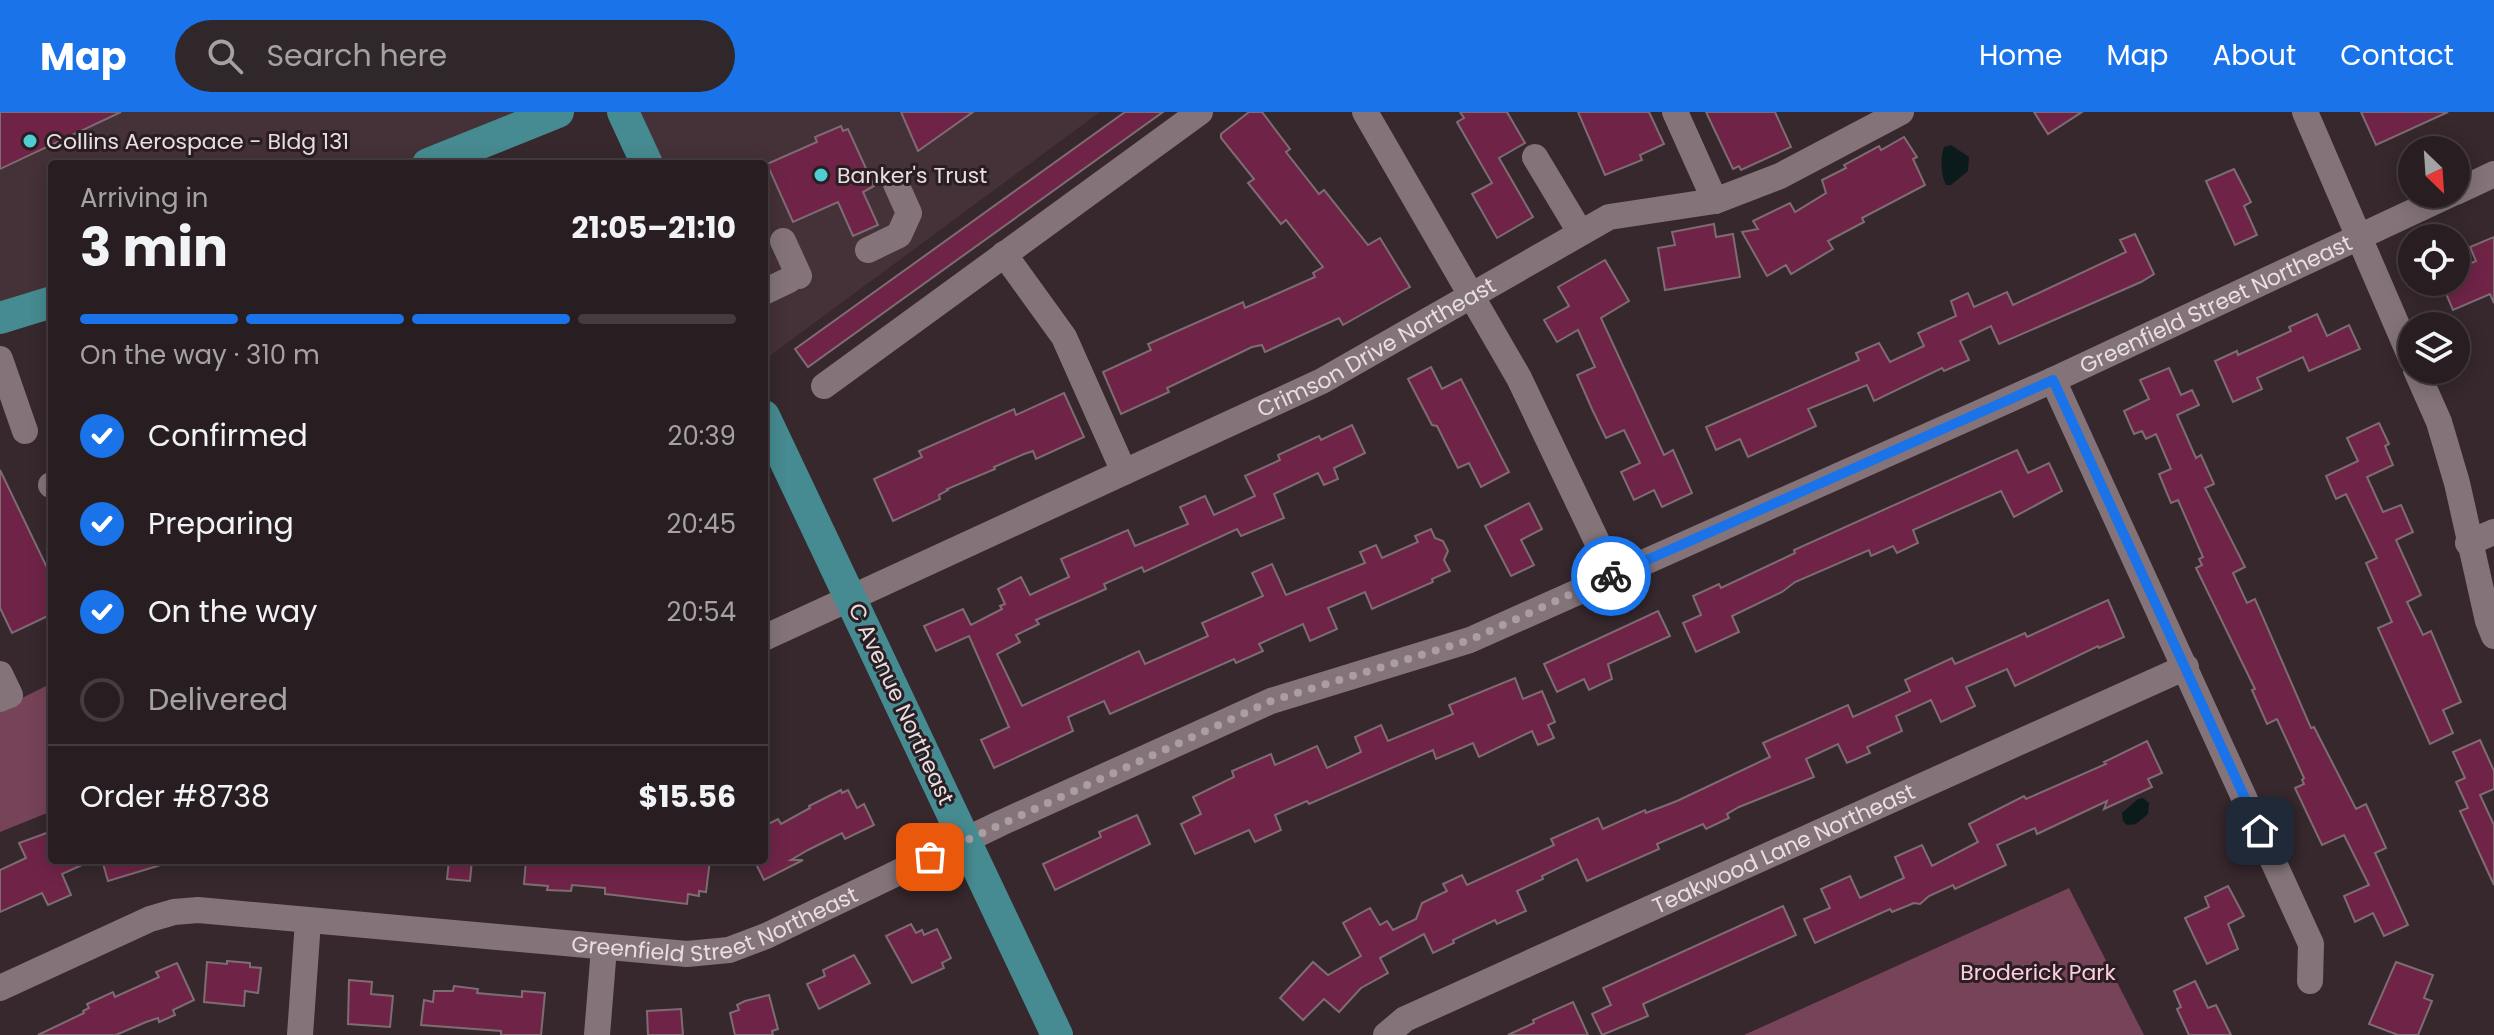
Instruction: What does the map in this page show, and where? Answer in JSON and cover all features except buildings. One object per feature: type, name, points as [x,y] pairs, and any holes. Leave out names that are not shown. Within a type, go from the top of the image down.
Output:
[{"type":"main road","points":[[438,160],[558,112]]},
{"type":"main road","points":[[623,112],[645,160]]},
{"type":"main road","points":[[0,318],[48,303]]},
{"type":"main road","name":"C Avenue Northeast","points":[[768,424],[1057,1035]]},
{"type":"street","points":[[824,386],[1200,112]]},
{"type":"street","points":[[1675,112],[1715,201]]},
{"type":"street","name":"Crimson Drive Northeast","points":[[768,635],[1322,381],[1609,217],[1715,201],[1780,176],[1901,112]]},
{"type":"street","points":[[2305,112],[2398,328]]},
{"type":"street","points":[[1368,117],[1519,378],[1613,575]]},
{"type":"street","points":[[1535,157],[1580,232]]},
{"type":"street","name":"Greenfield Street Northeast","points":[[2470,185],[2494,174]]},
{"type":"street","points":[[868,250],[899,235],[917,207],[896,184]]},
{"type":"street","name":"Greenfield Street Northeast","points":[[0,988],[150,919],[174,912],[219,911],[687,954],[729,950],[766,936],[964,840],[1271,701],[1470,640],[2053,380],[2420,208]]},
{"type":"street","points":[[768,290],[794,278],[783,241]]},
{"type":"street","points":[[1004,254],[1064,337],[1124,472]]},
{"type":"street","points":[[0,359],[8,404],[25,431]]},
{"type":"street","points":[[2053,380],[2311,944],[2310,981]]},
{"type":"street","points":[[2422,384],[2439,422],[2457,483],[2468,543],[2494,636]]},
{"type":"street","points":[[2468,543],[2494,532]]},
{"type":"street","name":"Teakwood Lane Northeast","points":[[1386,1035],[1405,1019],[2186,667]]},
{"type":"street","points":[[0,674],[10,695],[0,699]]},
{"type":"street","points":[[300,1035],[308,921]]},
{"type":"street","points":[[597,1035],[604,948]]},
{"type":"shaded area","points":[[0,112],[558,112],[438,160],[48,160],[48,303],[0,318]]},
{"type":"shaded area","points":[[623,112],[1100,112],[768,357],[768,160],[645,160]]},
{"type":"shaded area","points":[[1951,145],[1969,157],[1968,171],[1951,185],[1946,185],[1942,156],[1944,147]]},
{"type":"shaded area","points":[[2143,798],[2149,803],[2148,814],[2136,824],[2127,825],[2122,813]]},
{"type":"green space","points":[[48,685],[48,813],[0,832],[0,709]]},
{"type":"green space","name":"Broderick Park","points":[[2069,888],[2144,1035],[1744,1035]]},
{"type":"way so far","points":[[930,857],[1271,701],[1470,640],[1611,576]]},
{"type":"place","name":"Collins Aerospace - Bldg 131","points":[[30,141]]},
{"type":"place","name":"Banker's Trust","points":[[821,175]]},
{"type":"route","points":[[1611,576],[2053,380],[2260,831]]}]
